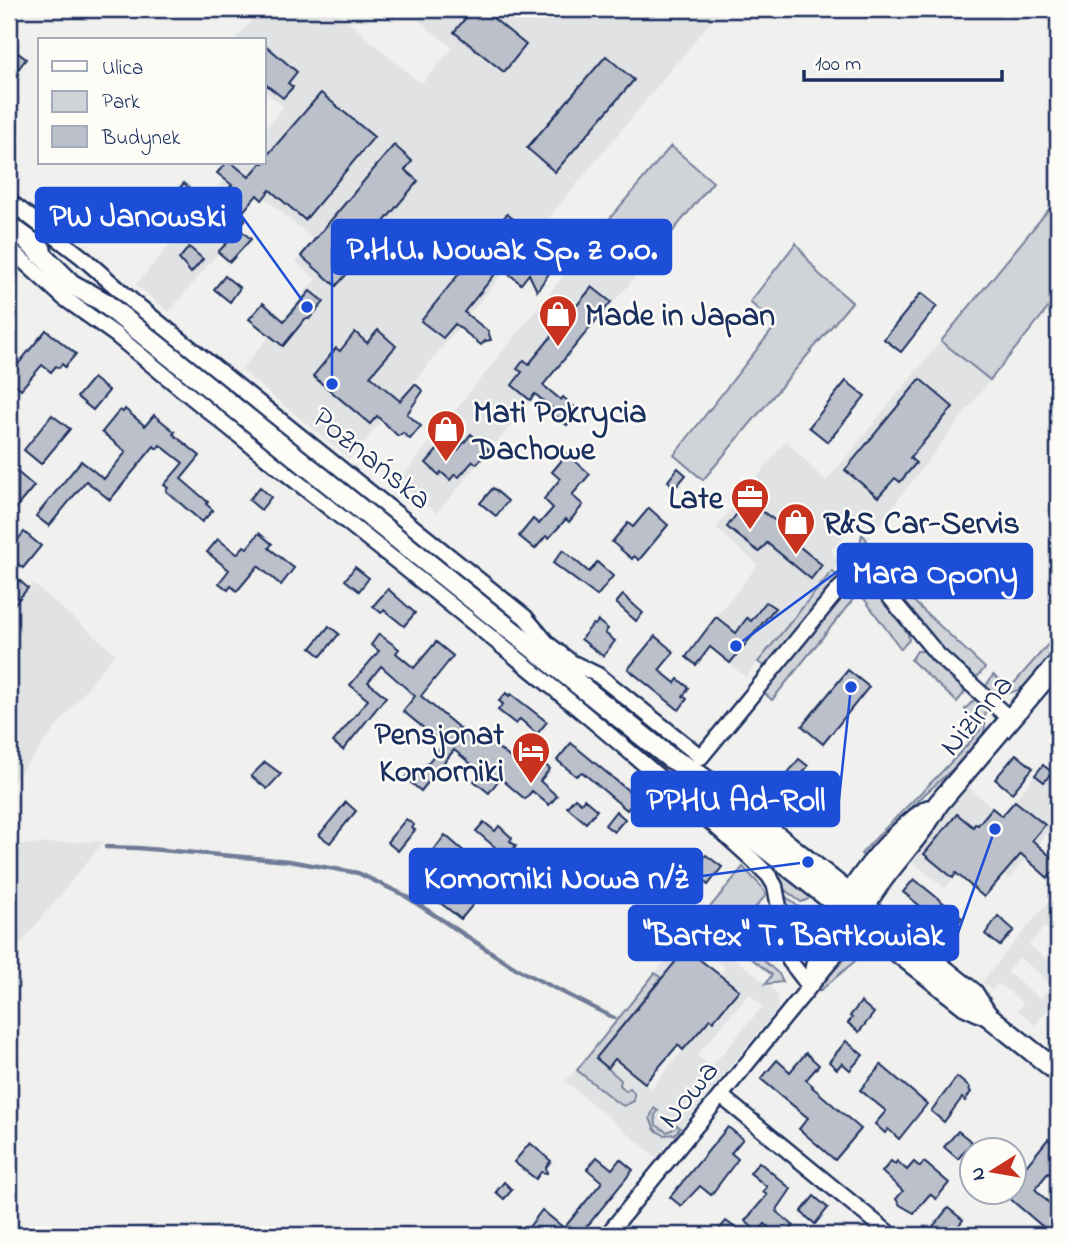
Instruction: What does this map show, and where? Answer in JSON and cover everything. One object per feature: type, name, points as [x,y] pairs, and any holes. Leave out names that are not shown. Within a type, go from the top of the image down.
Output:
[{"type":"main road","name":"Poznańska","points":[[9,226],[71,269],[95,308],[670,758],[703,778],[965,1004],[987,1014],[1058,1072]]},
{"type":"main road","name":"Nizinna","points":[[853,908],[881,881],[928,822],[938,804],[1058,663]]},
{"type":"street","name":"Poznańska","points":[[9,201],[78,253],[132,301],[525,617],[548,644],[575,664],[598,675],[701,757],[838,590],[851,579],[860,577],[870,577],[878,583],[938,655],[1010,719]]},
{"type":"street","name":"Poznańska","points":[[9,248],[64,298],[95,308]]},
{"type":"street","points":[[95,308],[638,757],[753,859],[775,886],[789,960],[809,986]]},
{"type":"street","name":"Nowa","points":[[607,1235],[846,942],[853,908]]},
{"type":"street","points":[[721,1096],[882,1232]]},
{"type":"shaded area","points":[[262,9],[333,9],[421,84],[453,48],[415,17],[422,9],[721,9],[350,459],[241,370],[316,279],[296,262],[314,240],[265,198],[262,200],[256,195],[241,214],[246,219],[169,312],[136,285],[236,164],[266,164],[266,128],[284,107],[266,93],[266,38],[237,38]]},
{"type":"shaded area","points":[[610,218],[655,253],[437,513],[398,482]]},
{"type":"shaded area","points":[[941,341],[990,380],[867,540],[854,524],[831,550],[840,562],[746,677],[699,638],[758,565],[716,528],[786,441],[826,482]]},
{"type":"shaded area","points":[[33,584],[115,653],[9,787],[9,613]]},
{"type":"shaded area","points":[[1043,765],[1058,777],[1058,819],[1009,879],[976,851],[945,888],[909,859],[968,787],[1002,816]]},
{"type":"shaded area","points":[[104,841],[99,847],[9,958],[9,845]]},
{"type":"shaded area","points":[[1058,890],[1058,938],[1044,927],[1029,945],[1058,969],[1058,997],[1035,1025],[1018,1010],[1023,1003],[998,983],[992,990],[982,982]],"holes":[[[1019,957],[1052,984],[1040,999],[1007,972]]]},
{"type":"shaded area","points":[[698,929],[773,989],[778,996],[778,1008],[680,1128],[677,1126],[669,1131],[661,1129],[655,1121],[658,1111],[655,1108],[651,1125],[672,1135],[677,1132],[656,1157],[565,1081],[577,1070],[618,1103],[635,1096],[633,1091],[626,1091],[620,1085],[621,1080],[608,1068],[615,1059],[651,1088],[710,1019],[714,1021],[739,990],[719,973],[725,967],[703,950],[697,957],[717,975],[686,949],[661,978],[655,973],[679,945],[683,947]],"holes":[[[749,994],[763,1006],[711,1067],[697,1055]]]},
{"type":"green space","points":[[671,146],[713,182],[655,253],[610,218]]},
{"type":"green space","points":[[1058,198],[1058,296],[990,380],[941,341]]},
{"type":"green space","points":[[796,243],[818,273],[852,302],[703,480],[674,455],[776,325],[750,302]]},
{"type":"green space","points":[[862,534],[867,540],[863,546],[901,588],[892,588],[875,570],[862,549]]},
{"type":"green space","points":[[832,571],[840,578],[769,664],[764,666],[758,662]]},
{"type":"green space","points":[[854,586],[872,589],[879,595],[908,634],[909,640],[901,649],[859,592],[772,700],[763,692],[841,597]]},
{"type":"green space","points":[[908,596],[985,668],[978,676],[971,676],[930,637],[905,605]]},
{"type":"green space","points":[[1058,633],[1058,649],[1028,683],[1001,696],[987,689],[986,686],[993,675],[1010,688]]},
{"type":"green space","points":[[917,651],[924,651],[963,687],[964,693],[957,702],[911,660]]},
{"type":"green space","points":[[975,699],[979,700],[986,710],[982,736],[963,759],[909,809],[865,857],[861,854],[980,730],[965,709]]},
{"type":"green space","points":[[769,861],[811,895],[807,900],[801,902],[786,891],[766,864]]},
{"type":"green space","points":[[743,867],[766,895],[732,935],[752,951],[748,956],[706,921],[683,948],[679,945]]},
{"type":"green space","points":[[785,896],[822,926],[823,930],[817,938],[802,942],[792,934]]},
{"type":"green space","points":[[850,952],[855,961],[820,991],[818,989]]},
{"type":"green space","points":[[755,953],[779,974],[783,982],[765,984],[772,975],[751,958]]},
{"type":"green space","points":[[655,973],[661,978],[596,1058],[621,1080],[620,1085],[626,1091],[630,1088],[634,1093],[634,1101],[624,1106],[577,1070]]},
{"type":"green space","points":[[654,1108],[658,1111],[655,1115],[656,1125],[667,1132],[677,1125],[680,1128],[675,1134],[664,1135],[655,1130],[650,1118]]},
{"type":"building","points":[[473,9],[482,9],[526,45],[504,72],[454,32]]},
{"type":"building","points":[[9,46],[26,59],[9,81]]},
{"type":"building","points":[[266,46],[297,72],[288,83],[293,87],[283,98],[266,85]]},
{"type":"building","points":[[606,56],[634,80],[555,172],[527,148]]},
{"type":"building","points":[[321,93],[374,137],[305,220],[270,190],[262,200],[257,195],[241,214],[246,219],[238,228],[251,239],[230,262],[218,252],[232,238],[216,224],[231,205],[222,196],[232,185],[217,173],[225,164],[233,164],[249,177],[260,164],[266,164],[266,157]]},
{"type":"building","points":[[394,145],[412,161],[405,170],[418,181],[343,271],[347,274],[336,286],[301,256]]},
{"type":"building","points":[[184,183],[198,195],[182,214],[168,201]]},
{"type":"building","points":[[507,214],[529,231],[522,240],[552,264],[552,269],[537,291],[529,274],[521,284],[501,267],[464,312],[488,331],[491,340],[481,345],[455,324],[443,338],[421,321]]},
{"type":"building","points":[[189,247],[203,259],[191,273],[179,259]]},
{"type":"building","points":[[225,276],[240,288],[230,302],[214,289]]},
{"type":"building","points":[[592,287],[611,302],[543,385],[579,411],[567,425],[535,394],[530,400],[512,385],[522,372],[517,369],[524,360],[529,364]]},
{"type":"building","points":[[310,291],[324,302],[309,319],[305,319],[283,346],[249,319],[263,303],[284,321]]},
{"type":"building","points":[[921,293],[937,306],[901,352],[884,339]]},
{"type":"building","points":[[46,330],[76,354],[65,367],[62,364],[59,368],[56,366],[51,372],[42,365],[21,389],[9,379],[9,375]]},
{"type":"building","points":[[378,330],[396,346],[370,376],[400,401],[415,384],[423,391],[407,414],[421,426],[410,439],[403,433],[398,436],[377,416],[370,424],[313,376],[336,348],[340,351],[355,332],[367,343]]},
{"type":"building","points":[[93,378],[109,391],[93,410],[77,397]]},
{"type":"building","points":[[920,379],[953,407],[910,458],[916,463],[900,482],[895,478],[878,497],[845,470]]},
{"type":"building","points":[[846,381],[865,396],[828,442],[809,427]]},
{"type":"building","points":[[125,409],[145,426],[154,415],[200,456],[181,479],[208,502],[206,504],[213,510],[202,522],[166,491],[168,488],[164,485],[183,463],[160,445],[157,449],[154,446],[110,500],[86,481],[49,526],[36,516],[81,461],[104,479],[126,452],[102,432],[120,410],[123,412]]},
{"type":"building","points":[[52,415],[70,429],[41,464],[24,450]]},
{"type":"building","points":[[471,434],[489,450],[477,464],[473,461],[459,477],[455,474],[450,480],[441,472],[439,475],[426,463],[439,448],[451,458]]},
{"type":"building","points":[[567,454],[590,474],[572,495],[583,505],[569,522],[566,519],[535,549],[519,536],[533,519],[539,524],[553,508],[544,499],[560,479],[552,472]]},
{"type":"building","points":[[678,468],[686,475],[675,488],[668,481]]},
{"type":"building","points":[[15,470],[34,486],[9,516],[9,478]]},
{"type":"building","points":[[260,487],[271,497],[261,510],[249,500]]},
{"type":"building","points":[[493,488],[508,501],[496,516],[480,503]]},
{"type":"building","points":[[747,500],[781,525],[778,529],[822,565],[811,579],[767,543],[759,552],[727,527]]},
{"type":"building","points":[[649,508],[668,525],[639,560],[634,556],[632,559],[612,542],[628,523],[633,527]]},
{"type":"building","points":[[24,532],[41,546],[23,568],[9,557],[9,551]]},
{"type":"building","points":[[259,533],[272,544],[269,548],[294,568],[281,585],[258,566],[237,591],[231,586],[228,590],[219,583],[229,570],[207,552],[218,539],[237,554],[244,546],[247,548]]},
{"type":"building","points":[[563,550],[589,572],[597,562],[613,576],[597,596],[553,563]]},
{"type":"building","points":[[355,567],[369,578],[359,591],[345,580]]},
{"type":"building","points":[[19,580],[28,588],[9,611],[9,592]]},
{"type":"building","points":[[388,589],[415,613],[404,626],[384,610],[381,613],[373,606]]},
{"type":"building","points":[[623,595],[643,613],[636,621],[616,603]]},
{"type":"building","points":[[766,602],[775,608],[730,663],[710,647],[696,665],[686,657],[716,617],[736,633],[747,618],[751,621]]},
{"type":"building","points":[[598,621],[608,629],[605,633],[615,641],[603,656],[581,639]]},
{"type":"building","points":[[329,626],[339,634],[321,656],[311,648]]},
{"type":"building","points":[[379,634],[399,649],[396,653],[414,668],[436,642],[453,656],[421,696],[482,747],[488,740],[528,772],[538,759],[550,769],[540,781],[557,796],[549,805],[532,791],[525,799],[500,778],[489,793],[474,781],[481,772],[454,750],[421,791],[405,778],[413,769],[419,774],[443,744],[403,711],[415,696],[381,666],[368,682],[386,697],[343,750],[333,742],[368,700],[350,685],[379,651],[371,645]]},
{"type":"building","points":[[655,636],[674,652],[659,670],[675,683],[678,679],[689,688],[683,696],[687,699],[679,710],[628,669]]},
{"type":"building","points":[[848,670],[869,687],[823,744],[802,726]]},
{"type":"building","points":[[506,693],[547,722],[537,734],[520,719],[516,724],[498,710],[503,704],[499,701]]},
{"type":"building","points":[[571,743],[637,798],[627,810],[582,772],[576,776],[557,760]]},
{"type":"building","points":[[1016,754],[1033,768],[1012,793],[995,779]]},
{"type":"building","points":[[799,759],[808,766],[795,783],[799,786],[788,800],[775,789]]},
{"type":"building","points":[[265,762],[281,774],[267,789],[251,776]]},
{"type":"building","points":[[1043,765],[1052,772],[1044,782],[1035,775]]},
{"type":"building","points":[[575,798],[581,803],[584,799],[597,810],[586,823],[567,807]]},
{"type":"building","points":[[1015,801],[1045,825],[1032,840],[1058,863],[1058,867],[1048,878],[1021,854],[984,897],[956,873],[953,878],[924,854],[957,814],[973,827],[978,825],[992,808],[1002,816]]},
{"type":"building","points":[[346,802],[356,811],[330,843],[319,835]]},
{"type":"building","points":[[616,811],[625,819],[614,832],[605,825]]},
{"type":"building","points":[[406,819],[414,825],[412,828],[415,830],[398,851],[387,842]]},
{"type":"building","points":[[484,822],[495,831],[499,826],[512,838],[510,841],[516,846],[507,857],[510,860],[461,919],[424,890],[448,861],[434,850],[445,835],[481,866],[496,848],[476,831]]},
{"type":"building","points":[[706,855],[722,867],[708,885],[693,872]]},
{"type":"building","points":[[914,879],[962,918],[955,927],[949,922],[946,927],[903,892]]},
{"type":"building","points":[[998,916],[1014,930],[1000,946],[985,934]]},
{"type":"building","points":[[686,949],[739,990],[713,1021],[710,1019],[683,1050],[678,1045],[645,1083],[615,1059],[608,1068],[596,1058]]},
{"type":"building","points":[[861,1002],[874,1013],[859,1032],[848,1023]]},
{"type":"building","points":[[846,1041],[863,1055],[850,1070],[842,1063],[837,1069],[829,1062]]},
{"type":"building","points":[[806,1053],[819,1065],[806,1080],[861,1129],[835,1160],[799,1129],[808,1118],[761,1079],[777,1060],[790,1072]]},
{"type":"building","points":[[881,1065],[927,1104],[899,1139],[888,1129],[885,1133],[875,1124],[886,1111],[860,1090]]},
{"type":"building","points":[[957,1077],[971,1092],[965,1101],[962,1098],[944,1122],[931,1111]]},
{"type":"building","points":[[728,1127],[743,1139],[731,1153],[738,1159],[711,1195],[700,1186],[681,1206],[670,1197]]},
{"type":"building","points":[[958,1131],[964,1136],[958,1136],[958,1159],[944,1147]]},
{"type":"building","points":[[1048,1139],[1058,1148],[1058,1181],[1048,1173],[1035,1189],[1058,1212],[1058,1220],[1049,1232],[1018,1206],[1028,1206],[1028,1164]]},
{"type":"building","points":[[530,1143],[551,1161],[546,1167],[547,1173],[541,1172],[536,1179],[514,1162]]},
{"type":"building","points":[[597,1157],[612,1169],[620,1159],[633,1170],[580,1235],[523,1235],[542,1210],[564,1228],[602,1182],[587,1169]]},
{"type":"building","points":[[891,1161],[895,1164],[897,1161],[907,1170],[914,1162],[920,1167],[924,1162],[949,1183],[936,1199],[930,1194],[914,1213],[900,1205],[896,1199],[903,1191],[882,1172]]},
{"type":"building","points":[[759,1162],[791,1189],[776,1211],[794,1226],[785,1235],[777,1235],[765,1224],[758,1232],[745,1221],[767,1195],[763,1192],[767,1187],[750,1173]]},
{"type":"building","points":[[504,1182],[512,1190],[504,1199],[496,1192]]},
{"type":"building","points":[[814,1196],[828,1208],[815,1224],[801,1212]]},
{"type":"building","points":[[948,1208],[963,1220],[951,1235],[936,1235],[930,1230]]},
{"type":"building","points":[[726,1221],[745,1235],[714,1235]]},
{"type":"waterway","points":[[106,847],[289,861],[358,873],[404,895],[515,968],[614,1018]]},
{"type":"place","name":"PW Janowski","points":[[307,307]]},
{"type":"place","name":"Made in Japan","points":[[558,348]]},
{"type":"place","name":"P.H.U. Nowak Sp. z o.o.","points":[[332,384]]},
{"type":"place","name":"Mati Pokrycia Dachowe","points":[[446,463]]},
{"type":"place","name":"Late","points":[[750,531]]},
{"type":"place","name":"R&S Car-Servis","points":[[796,556]]},
{"type":"place","name":"Mara Opony","points":[[736,646]]},
{"type":"place","name":"PPHU Ad-Roll","points":[[851,687]]},
{"type":"place","name":"Pensjonat Komorniki","points":[[531,785]]},
{"type":"place","name":"\"Bartex\" T. Bartkowiak","points":[[995,829]]},
{"type":"place","name":"Komorniki Nowa n/ż","points":[[808,862]]}]
